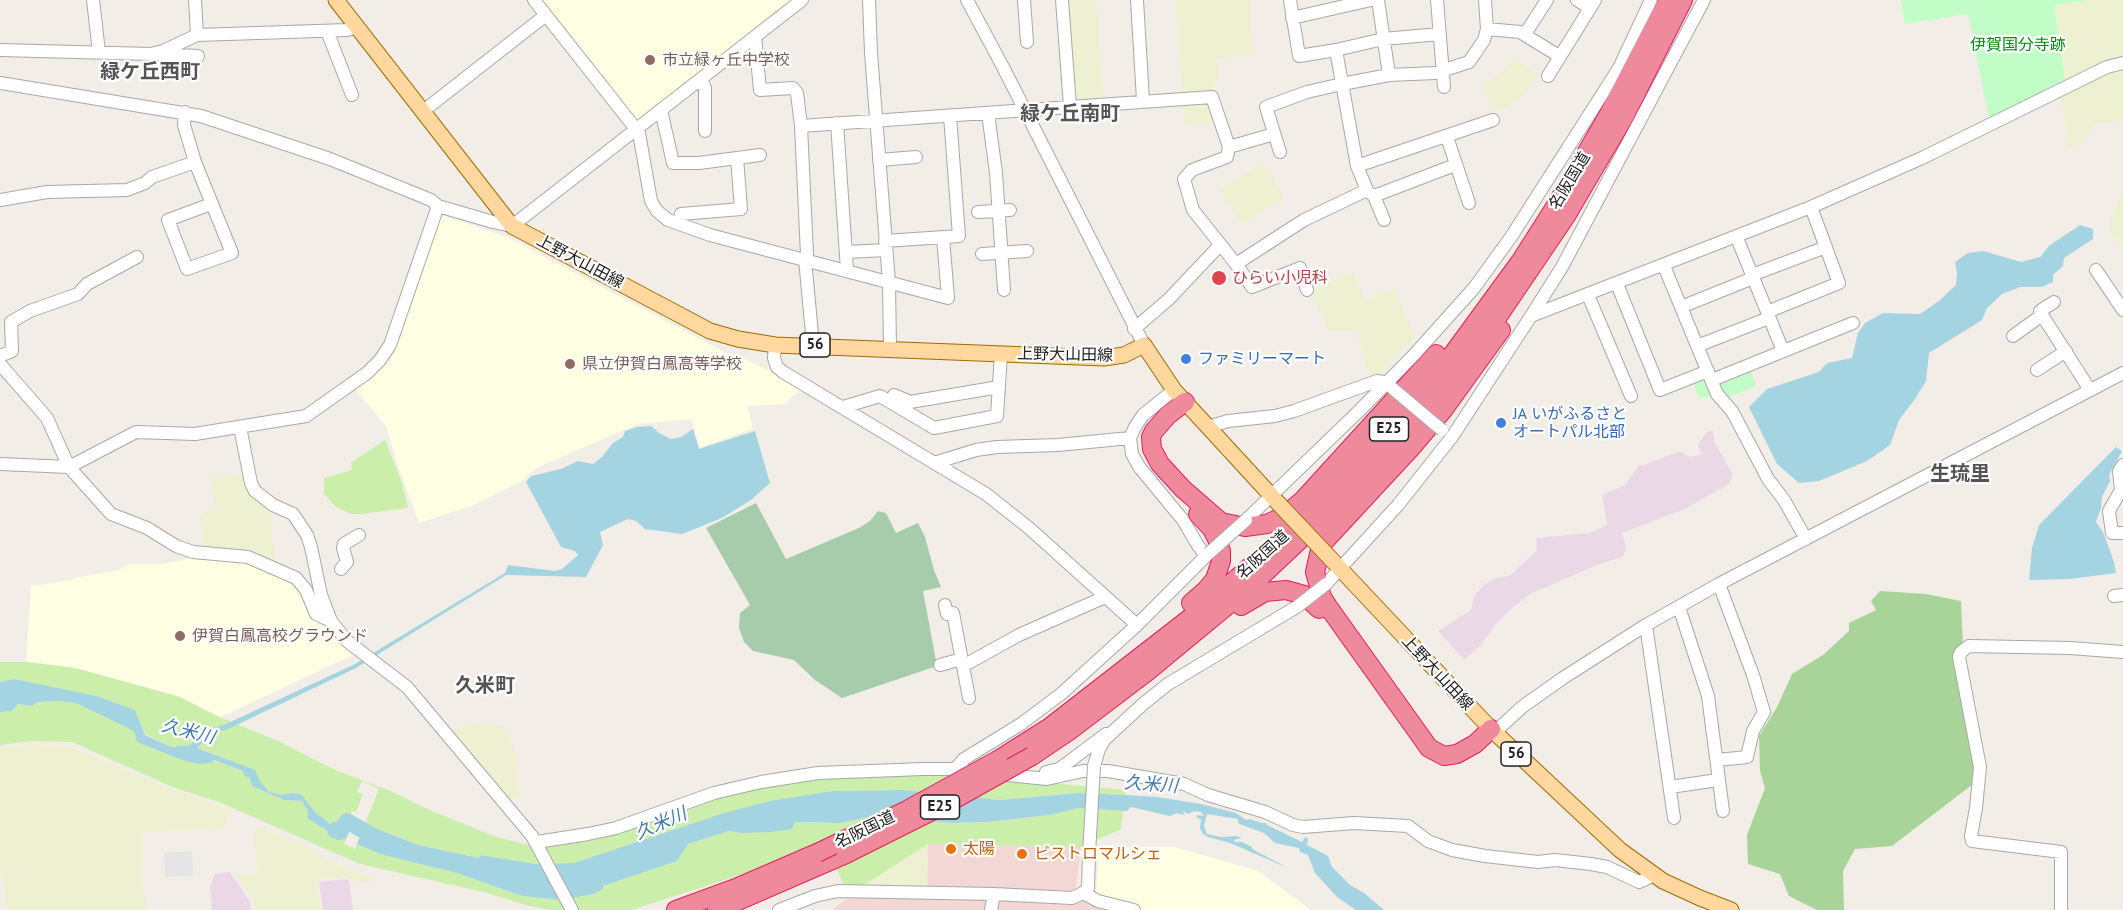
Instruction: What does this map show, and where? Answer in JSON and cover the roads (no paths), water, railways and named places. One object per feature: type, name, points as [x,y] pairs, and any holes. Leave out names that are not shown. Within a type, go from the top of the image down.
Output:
[{"type":"highway","name":"名阪国道","points":[[676,910],[736,888],[817,853],[906,810],[998,760],[1050,727],[1135,663],[1236,580],[1294,527],[1373,447],[1417,397],[1487,309],[1555,207],[1609,114],[1668,0]]},
{"type":"highway","name":"名阪国道","points":[[717,910],[846,854],[946,804],[1032,756],[1069,731],[1217,615],[1293,547],[1384,456],[1463,361],[1531,270],[1623,119],[1683,0]]},
{"type":"highway","points":[[1179,396],[1151,437],[1152,449],[1160,464],[1183,489],[1221,522],[1255,526],[1267,524],[1284,516],[1302,501],[1413,381],[1468,317],[1507,267],[1609,114]]},
{"type":"highway","points":[[1492,731],[1457,754],[1444,756],[1429,748],[1329,608],[1317,583],[1316,565],[1323,543],[1411,448],[1473,371],[1521,298],[1566,216]]},
{"type":"highway","points":[[1050,727],[1206,590],[1219,569],[1221,551],[1212,530],[1155,470],[1145,457],[1142,447],[1143,432],[1148,423],[1179,396]]},
{"type":"highway","points":[[1069,731],[1092,719],[1255,597],[1265,592],[1286,590],[1304,595],[1323,613],[1412,739],[1431,762],[1441,766],[1462,763],[1480,749],[1492,731]]},
{"type":"main road","name":"上野大山田線","points":[[336,0],[512,226],[711,331],[738,339],[776,345],[1104,358],[1124,355],[1143,345],[1179,396],[1492,731],[1620,850],[1682,890],[1731,910]]},
{"type":"street","points":[[93,0],[99,52]]},
{"type":"street","points":[[195,0],[197,35]]},
{"type":"street","points":[[534,0],[639,133],[651,201],[657,211],[668,220],[710,235],[948,298],[942,237]]},
{"type":"street","points":[[0,83],[185,112],[330,159],[431,200],[438,206],[512,226],[802,0]]},
{"type":"street","points":[[869,0],[889,282],[890,348]]},
{"type":"street","points":[[967,0],[1024,110],[1075,201],[1143,345]]},
{"type":"street","points":[[1024,0],[1027,42]]},
{"type":"street","points":[[1062,0],[1070,106]]},
{"type":"street","points":[[1137,0],[1143,100]]},
{"type":"street","points":[[1290,0],[1299,56],[1383,39],[1440,34]]},
{"type":"street","points":[[1292,18],[1371,0]]},
{"type":"street","points":[[1378,0],[1389,75]]},
{"type":"street","points":[[1437,0],[1444,87]]},
{"type":"street","points":[[1280,152],[1266,107],[1307,92],[1342,84],[1389,75],[1443,71],[1469,62],[1484,40],[1487,29],[1485,0]]},
{"type":"street","points":[[1525,34],[1547,0]]},
{"type":"street","points":[[1548,76],[1592,4],[1577,0]]},
{"type":"street","points":[[955,769],[964,759],[1021,724],[1061,694],[1137,625],[1246,520],[1275,500],[1359,411],[1389,385],[1474,288],[1511,237],[1619,68],[1651,0]]},
{"type":"street","points":[[779,910],[815,896],[838,891],[994,894],[1065,899],[1078,897],[1083,893],[1088,888],[1089,881],[1094,766],[1105,739],[1168,684],[1298,606],[1326,584],[1336,564],[1398,505],[1531,316],[1562,267],[1704,0]]},
{"type":"street","points":[[422,112],[546,15]]},
{"type":"street","points":[[151,54],[163,51],[197,35],[330,31],[356,27]]},
{"type":"street","points":[[1487,29],[1520,32],[1559,56]]},
{"type":"street","points":[[330,31],[329,36],[352,95]]},
{"type":"street","points":[[755,37],[760,90],[793,88],[798,93],[806,259],[813,345]]},
{"type":"street","points":[[0,50],[198,56]]},
{"type":"street","points":[[1336,50],[1357,166],[1384,220]]},
{"type":"street","points":[[1531,316],[1737,238],[1811,207],[1901,168],[2108,67],[2123,63]]},
{"type":"street","points":[[701,79],[705,88],[705,131]]},
{"type":"street","points":[[801,126],[1143,100],[1212,97],[1229,147],[1227,157],[1192,170],[1184,179],[1193,210],[1252,287],[1300,268],[1307,290]]},
{"type":"street","points":[[662,110],[673,163],[699,163],[759,155]]},
{"type":"street","points":[[185,112],[184,125],[195,162],[232,253],[187,269],[168,220],[211,204]]},
{"type":"street","points":[[988,113],[1004,210],[1002,253],[1004,290]]},
{"type":"street","points":[[846,252],[959,236],[950,116]]},
{"type":"street","points":[[1357,166],[1493,120]]},
{"type":"street","points":[[837,123],[847,270]]},
{"type":"street","points":[[1229,147],[1274,134]]},
{"type":"street","points":[[1448,137],[1455,165],[1469,203]]},
{"type":"street","points":[[879,160],[916,157]]},
{"type":"street","points":[[679,224],[681,214],[741,209],[737,158]]},
{"type":"street","points":[[0,200],[47,192],[127,190],[145,183],[152,177],[195,162]]},
{"type":"street","points":[[1236,264],[1304,220],[1370,193],[1455,165]]},
{"type":"street","points":[[0,464],[69,467],[136,432],[195,434],[306,416],[367,373],[390,345],[438,206]]},
{"type":"street","points":[[1697,346],[1839,283],[1811,207]]},
{"type":"street","points":[[978,212],[1004,210]]},
{"type":"street","points":[[1737,238],[1783,351]]},
{"type":"street","points":[[1134,329],[1169,299],[1220,245]]},
{"type":"street","points":[[1681,307],[1826,247]]},
{"type":"street","points":[[982,254],[1027,251]]},
{"type":"street","points":[[0,356],[12,351],[11,322],[30,311],[78,294],[87,284],[137,257]]},
{"type":"street","points":[[1664,266],[1717,394],[1732,411],[1768,478],[1784,500],[1806,539]]},
{"type":"street","points":[[2096,270],[2123,310]]},
{"type":"street","points":[[1617,284],[1660,390],[1783,351],[1852,323]]},
{"type":"street","points":[[1588,295],[1631,396]]},
{"type":"street","points":[[2054,302],[2040,311],[2090,390]]},
{"type":"street","points":[[2013,336],[2042,315]]},
{"type":"street","points":[[776,345],[774,358],[777,367],[986,494],[1008,510],[1137,625]]},
{"type":"street","points":[[2037,370],[2066,351]]},
{"type":"street","points":[[843,407],[880,396],[934,428],[997,416],[1001,354]]},
{"type":"street","points":[[0,364],[46,418],[69,467],[111,514],[147,528],[176,546],[193,552],[248,557],[296,579],[306,590],[316,614],[331,621]]},
{"type":"street","points":[[1492,731],[1563,678],[1719,584],[2123,373]]},
{"type":"street","points":[[1208,428],[1228,421],[1285,414],[1377,381],[1389,385],[1447,433]]},
{"type":"street","points":[[890,402],[894,395],[910,402],[999,387]]},
{"type":"street","points":[[1179,396],[1143,415],[1130,438],[1132,454],[1136,463],[1183,520],[1197,544],[1208,555]]},
{"type":"street","points":[[240,427],[251,483],[255,492],[273,505],[293,514],[307,535],[321,595],[331,621],[347,641],[407,687],[538,845],[572,910]]},
{"type":"street","points":[[934,463],[976,450],[997,447],[1058,445],[1130,438]]},
{"type":"street","points":[[2123,465],[2119,471],[2122,490],[2109,511],[2112,533],[2123,532]]},
{"type":"street","points":[[340,569],[347,562],[344,544],[359,535]]},
{"type":"street","points":[[1717,760],[1747,757],[1754,731],[1764,712],[1753,675],[1719,584]]},
{"type":"street","points":[[940,664],[963,662],[1105,597]]},
{"type":"street","points":[[945,605],[947,614],[953,613],[969,698]]},
{"type":"street","points":[[1679,607],[1708,696],[1723,811]]},
{"type":"street","points":[[1646,626],[1674,819]]},
{"type":"street","points":[[2061,910],[2061,852],[1972,841],[1980,767],[1959,657],[1961,652],[1969,646],[2070,648],[2123,652]]},
{"type":"street","points":[[1018,777],[1059,769],[1093,742],[1120,725]]},
{"type":"street","points":[[538,845],[616,828],[714,793],[761,782],[818,773],[955,769],[1047,779],[1083,771],[1108,771],[1184,784],[1208,795],[1265,812],[1293,825],[1303,827],[1354,823],[1408,826],[1428,841],[1463,852],[1538,862],[1564,861],[1591,864],[1607,867],[1639,882],[1648,878],[1651,872]]},
{"type":"street","points":[[1670,787],[1718,780]]},
{"type":"street","points":[[1083,893],[1088,910]]},
{"type":"street","points":[[1083,893],[1098,901],[1134,910]]},
{"type":"street","points":[[991,910],[994,894]]},
{"type":"water","points":[[2080,225],[2093,229],[2093,239],[2064,258],[2063,266],[2053,275],[2053,282],[2042,287],[2020,287],[2002,294],[1987,308],[1982,320],[1929,353],[1926,381],[1899,420],[1890,445],[1867,461],[1819,481],[1799,483],[1777,464],[1749,407],[1767,389],[1819,372],[1827,363],[1852,358],[1858,333],[1865,323],[1883,313],[1920,314],[1956,285],[1955,262],[1968,253],[1983,251],[2021,262],[2040,257],[2050,245]]},
{"type":"water","points":[[651,426],[671,439],[681,437],[693,429],[699,449],[755,431],[770,483],[751,500],[722,518],[682,534],[645,529],[636,521],[628,519],[600,532],[603,545],[586,577],[506,575],[356,668],[226,730],[213,732],[197,748],[255,770],[259,780],[269,792],[282,795],[301,794],[315,812],[333,826],[347,821],[352,823],[346,839],[307,818],[308,811],[302,801],[284,800],[252,786],[250,778],[244,776],[243,771],[214,760],[211,763],[200,764],[185,761],[137,742],[134,731],[76,703],[60,701],[37,702],[32,706],[18,704],[12,711],[0,712],[0,682],[14,679],[96,696],[135,710],[145,735],[171,747],[190,745],[211,728],[224,725],[355,664],[505,573],[508,565],[555,571],[562,569],[578,555],[575,551],[561,547],[526,482],[531,476],[561,469],[578,461],[593,464],[613,443],[623,437],[625,431]]},
{"type":"water","points":[[2116,447],[2122,451],[2109,475],[2110,481],[2102,497],[2096,522],[2103,532],[2116,573],[2070,579],[2029,580],[2032,548],[2039,525]]},
{"type":"water","points":[[902,790],[1000,800],[1078,793],[1125,795],[1201,804],[1236,813],[1246,820],[1266,823],[1302,842],[1305,837],[1308,839],[1307,845],[1328,856],[1332,867],[1350,885],[1364,893],[1384,910],[1356,910],[1337,897],[1315,873],[1308,855],[1300,852],[1299,848],[1275,843],[1264,833],[1238,823],[1238,819],[1207,814],[1204,826],[1207,834],[1221,837],[1237,836],[1241,838],[1234,840],[1235,842],[1242,842],[1288,868],[1230,843],[1208,837],[1200,828],[1201,819],[1197,818],[1197,815],[1204,816],[1201,812],[1195,811],[1188,814],[1182,810],[1185,815],[1177,813],[1170,816],[1131,807],[1127,811],[1078,808],[1050,815],[953,823],[870,817],[840,823],[795,822],[792,829],[770,832],[729,831],[688,844],[677,861],[603,886],[603,889],[593,894],[561,900],[522,896],[457,873],[380,854],[357,844],[365,824],[418,845],[479,858],[480,855],[536,864],[574,863],[721,814],[770,801],[833,791]]},
{"type":"waterway","name":"久米川","points":[[335,830],[340,832],[347,821],[381,841]]},
{"type":"place","name":"市立緑ヶ丘中学校","points":[[650,60]]},
{"type":"place","name":"ひらい小児科","points":[[1219,278]]},
{"type":"place","name":"ファミリーマート","points":[[1186,359]]},
{"type":"place","name":"県立伊賀白鳳高等学校","points":[[570,364]]},
{"type":"place","name":"JA いがふるさと オートパル北部","points":[[1501,423]]},
{"type":"place","name":"伊賀白鳳高校グラウンド","points":[[180,636]]},
{"type":"place","name":"太陽","points":[[951,849]]},
{"type":"place","name":"ビストロマルシェ","points":[[1022,854]]},
{"type":"district","name":"緑ケ丘西町","points":[[150,72]]},
{"type":"district","name":"緑ケ丘南町","points":[[1070,114]]},
{"type":"district","name":"生琉里","points":[[1960,474]]},
{"type":"district","name":"久米町","points":[[485,686]]},
{"type":"park label","name":"伊賀国分寺跡","points":[[2018,45]]}]
